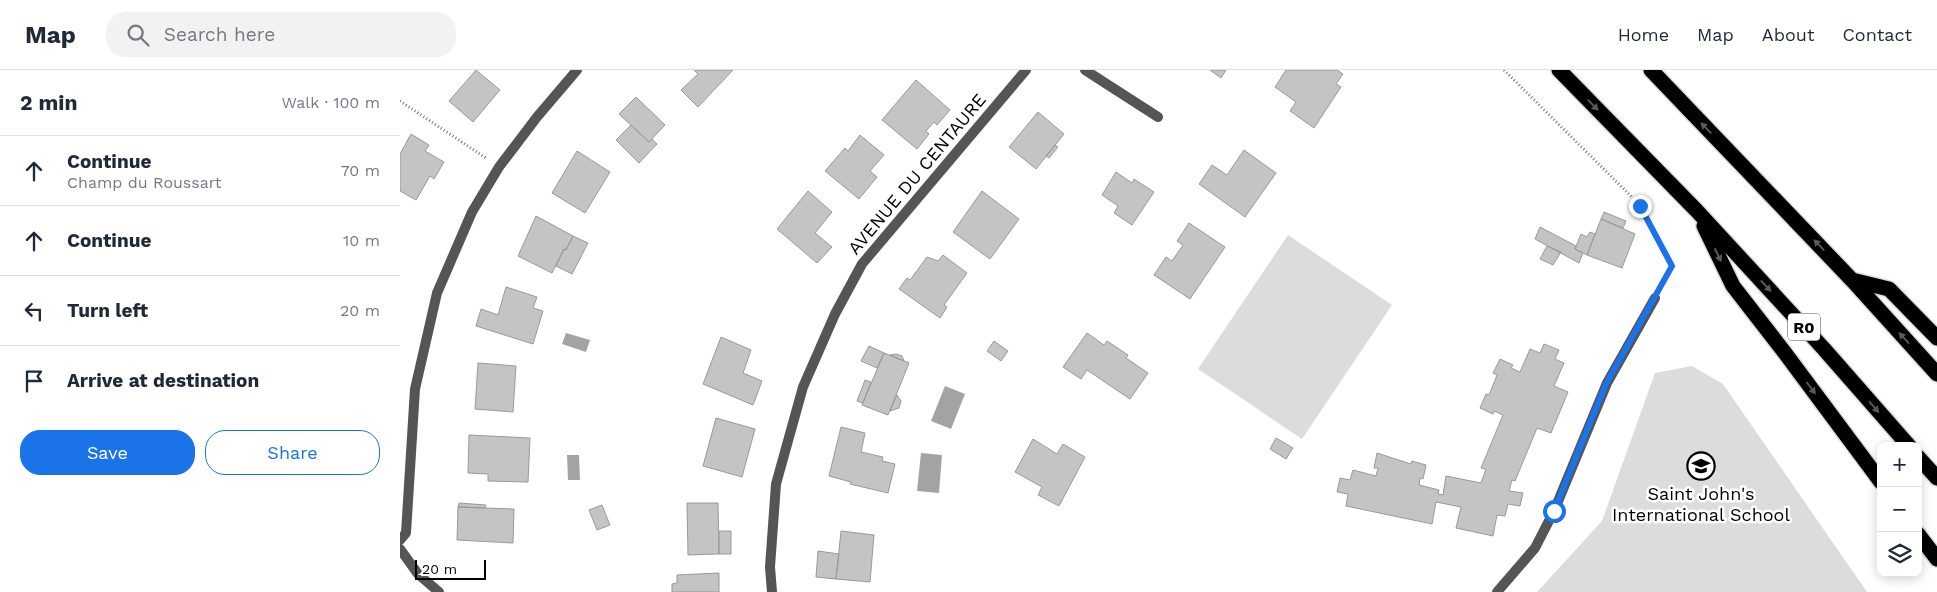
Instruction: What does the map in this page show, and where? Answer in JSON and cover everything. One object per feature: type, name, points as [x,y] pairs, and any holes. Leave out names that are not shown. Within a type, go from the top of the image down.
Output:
[{"type":"highway","name":"R0","points":[[1559,70],[1697,211],[1824,349],[1905,442]]},
{"type":"highway","points":[[1650,70],[1852,280],[1937,374]]},
{"type":"highway","points":[[1697,211],[1733,286],[1877,477]]},
{"type":"highway","points":[[1852,280],[1889,289],[1937,338]]},
{"type":"highway","points":[[1922,461],[1937,478]]},
{"type":"highway","points":[[1922,539],[1937,559]]},
{"type":"street","points":[[400,540],[406,533],[415,389],[437,294],[472,212],[499,167],[537,117],[578,70]]},
{"type":"street","name":"AVENUE DU CENTAURE","points":[[772,592],[770,567],[776,484],[803,387],[835,314],[862,264],[1026,70]]},
{"type":"street","points":[[1085,70],[1158,116]]},
{"type":"street","points":[[1497,592],[1535,548],[1554,511],[1606,384],[1655,298]]},
{"type":"street","points":[[400,483],[409,470]]},
{"type":"street","points":[[400,549],[418,574],[439,592]]},
{"type":"path","points":[[1504,70],[1640,206],[1672,266],[1655,298]]},
{"type":"path","points":[[400,101],[499,167]]},
{"type":"shaded area","points":[[1288,235],[1392,305],[1302,439],[1198,369]]},
{"type":"shaded area","points":[[566,333],[590,340],[586,352],[562,344]]},
{"type":"shaded area","name":"Saint John's International School","points":[[1692,366],[1723,384],[1867,592],[1537,592],[1602,521],[1655,373]]},
{"type":"shaded area","points":[[945,386],[965,394],[951,429],[931,421]]},
{"type":"shaded area","points":[[921,453],[942,455],[939,493],[917,491]]},
{"type":"shaded area","points":[[567,455],[579,455],[580,480],[568,480]]},
{"type":"building","points":[[476,70],[500,90],[473,122],[449,101]]},
{"type":"building","points":[[694,70],[733,70],[698,107],[681,90],[698,74]]},
{"type":"building","points":[[1210,70],[1226,70],[1221,78]]},
{"type":"building","points":[[1286,70],[1337,70],[1343,74],[1336,84],[1341,87],[1314,128],[1290,111],[1296,102],[1275,87]]},
{"type":"building","points":[[916,80],[950,110],[937,125],[934,122],[926,131],[929,134],[917,149],[882,120]]},
{"type":"building","points":[[636,97],[665,125],[649,142],[619,114]]},
{"type":"building","points":[[1038,112],[1064,134],[1036,169],[1009,147]]},
{"type":"building","points":[[631,125],[649,142],[652,139],[657,144],[639,163],[616,140]]},
{"type":"building","points":[[411,134],[429,145],[425,151],[444,162],[434,179],[430,176],[416,200],[400,191],[400,154]]},
{"type":"building","points":[[860,135],[884,155],[870,171],[877,177],[859,199],[825,171],[845,148],[848,151]]},
{"type":"building","points":[[1055,145],[1058,147],[1049,158],[1046,156]]},
{"type":"building","points":[[1244,150],[1276,173],[1245,217],[1199,184],[1212,165],[1227,175]]},
{"type":"building","points":[[577,151],[610,172],[585,213],[552,193]]},
{"type":"building","points":[[1116,172],[1132,183],[1134,179],[1154,192],[1132,225],[1114,213],[1118,206],[1102,195]]},
{"type":"building","points":[[808,191],[832,212],[815,233],[832,247],[817,263],[777,229]]},
{"type":"building","points":[[982,191],[1019,219],[990,259],[953,232]]},
{"type":"building","points":[[1604,212],[1626,221],[1623,228],[1601,219]]},
{"type":"building","points":[[536,216],[573,236],[552,273],[518,256]]},
{"type":"building","points":[[1601,219],[1635,234],[1622,268],[1587,255]]},
{"type":"building","points":[[1189,223],[1225,247],[1190,299],[1154,275],[1166,257],[1172,261],[1183,245],[1177,241]]},
{"type":"building","points":[[1540,227],[1576,246],[1575,249],[1583,253],[1579,263],[1535,239]]},
{"type":"building","points":[[1590,232],[1595,234],[1587,255],[1575,249],[1581,234],[1587,237]]},
{"type":"building","points":[[573,236],[588,243],[572,274],[556,266]]},
{"type":"building","points":[[1547,246],[1561,252],[1553,265],[1540,259]]},
{"type":"building","points":[[943,255],[967,273],[944,305],[947,307],[940,318],[899,289],[907,278],[910,280],[927,257],[938,261]]},
{"type":"building","points":[[506,287],[537,297],[533,308],[543,311],[533,344],[476,326],[481,309],[498,315]]},
{"type":"building","points":[[1087,333],[1104,345],[1107,341],[1128,355],[1126,358],[1148,373],[1130,399],[1087,370],[1081,379],[1063,367]]},
{"type":"building","points":[[721,337],[751,350],[743,373],[762,381],[753,405],[703,384]]},
{"type":"building","points":[[994,341],[1008,351],[1001,361],[987,351]]},
{"type":"building","points":[[1544,344],[1559,350],[1555,359],[1564,363],[1554,386],[1568,392],[1551,433],[1537,428],[1515,481],[1512,480],[1509,491],[1523,493],[1520,506],[1508,504],[1505,516],[1497,515],[1493,536],[1456,528],[1461,507],[1436,502],[1432,524],[1346,506],[1348,494],[1337,492],[1340,478],[1350,480],[1353,470],[1376,476],[1378,468],[1374,468],[1377,453],[1411,464],[1412,461],[1426,465],[1423,479],[1420,478],[1419,485],[1439,490],[1438,494],[1443,495],[1446,476],[1481,483],[1486,469],[1481,468],[1503,415],[1494,411],[1493,414],[1480,408],[1486,394],[1489,395],[1497,375],[1493,373],[1500,359],[1513,365],[1511,368],[1520,372],[1530,349],[1540,353]]},
{"type":"building","points":[[869,346],[884,353],[877,368],[861,361]]},
{"type":"building","points":[[884,353],[909,363],[888,415],[862,405]]},
{"type":"building","points":[[890,355],[902,356],[904,361]]},
{"type":"building","points":[[478,363],[516,366],[513,412],[475,409]]},
{"type":"building","points":[[865,380],[871,382],[863,403],[857,401]]},
{"type":"building","points":[[897,395],[901,401],[899,408],[890,411]]},
{"type":"building","points":[[716,418],[755,429],[742,477],[703,466]]},
{"type":"building","points":[[841,427],[865,433],[861,452],[883,457],[882,461],[895,464],[888,493],[850,484],[851,482],[829,476]]},
{"type":"building","points":[[469,435],[530,438],[528,482],[488,481],[488,474],[468,473]]},
{"type":"building","points":[[1276,438],[1293,448],[1286,459],[1270,449]]},
{"type":"building","points":[[1033,439],[1057,454],[1063,444],[1085,457],[1059,506],[1038,495],[1042,487],[1015,472]]},
{"type":"building","points":[[459,503],[486,505],[485,508],[458,507]]},
{"type":"building","points":[[687,503],[718,503],[719,554],[688,555]]},
{"type":"building","points":[[602,505],[610,525],[597,530],[589,510]]},
{"type":"building","points":[[458,507],[514,509],[513,543],[457,540]]},
{"type":"building","points":[[719,531],[731,531],[731,554],[719,554]]},
{"type":"building","points":[[841,531],[874,535],[870,582],[836,579]]},
{"type":"building","points":[[818,551],[839,554],[836,579],[816,577]]},
{"type":"building","points":[[719,573],[719,592],[672,592],[672,584],[677,583],[677,575]]},
{"type":"place","name":"Saint John's International School","points":[[1701,466]]},
{"type":"route","points":[[1554,511],[1606,384],[1672,266],[1640,206]]}]
